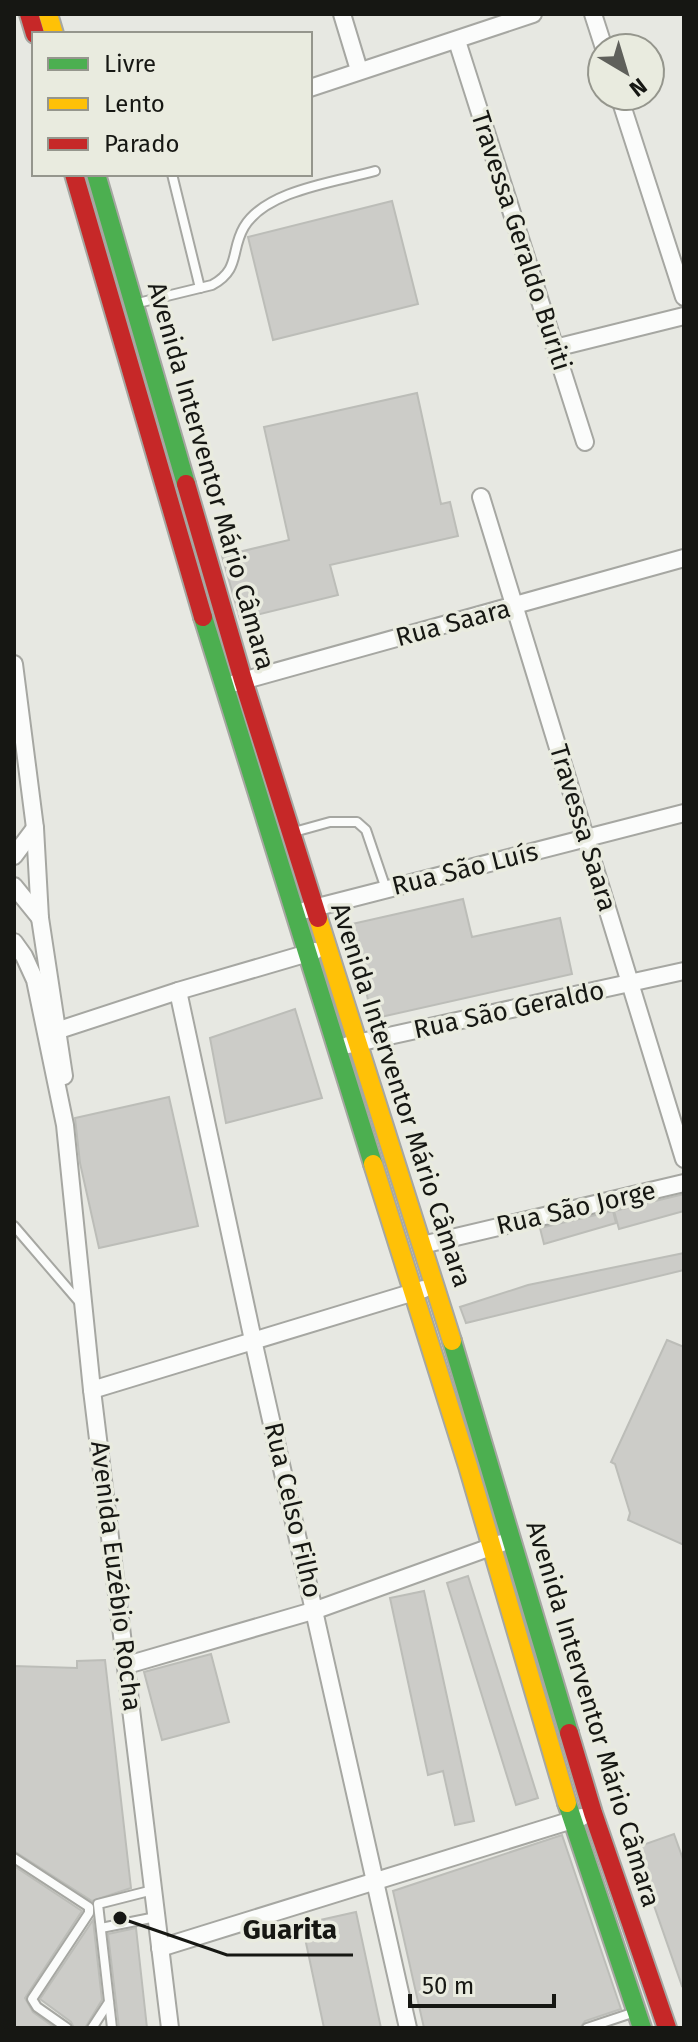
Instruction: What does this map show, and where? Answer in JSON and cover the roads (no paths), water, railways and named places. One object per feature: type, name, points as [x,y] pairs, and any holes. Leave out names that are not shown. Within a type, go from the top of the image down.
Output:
[{"type":"main road","name":"Avenida Interventor Mário Câmara","points":[[75,176],[223,687],[492,1547],[572,1821],[639,2020]]},
{"type":"main road","name":"Avenida Interventor Mário Câmara","points":[[97,176],[243,680],[422,1245],[593,1813],[667,2028]]},
{"type":"main road","points":[[157,460],[177,457]]},
{"type":"street","points":[[342,14],[359,70]]},
{"type":"street","points":[[312,87],[533,14]]},
{"type":"street","name":"Travessa Geraldo Buriti","points":[[457,41],[585,442]]},
{"type":"street","points":[[624,112],[684,297]]},
{"type":"street","points":[[555,348],[684,316]]},
{"type":"street","name":"Travessa Saara","points":[[481,497],[684,1159]]},
{"type":"street","name":"Rua Saara","points":[[223,687],[684,558]]},
{"type":"street","name":"Avenida Euzébio Rocha","points":[[14,664],[35,828],[51,1032],[65,1125],[92,1390],[170,2028]]},
{"type":"street","name":"Rua São Luís","points":[[293,913],[684,813]]},
{"type":"street","points":[[14,856],[35,828]]},
{"type":"street","points":[[14,886],[40,918]]},
{"type":"street","name":"Avenida Euzébio Rocha","points":[[14,942],[35,980],[51,1032]]},
{"type":"street","points":[[51,1032],[327,948]]},
{"type":"street","name":"Rua São Geraldo","points":[[334,1048],[684,971]]},
{"type":"street","name":"Rua Celso Filho","points":[[178,991],[408,2028]]},
{"type":"street","name":"Rua São Jorge","points":[[422,1245],[684,1183]]},
{"type":"street","points":[[92,1390],[434,1286]]},
{"type":"street","points":[[127,1665],[316,1610],[511,1541]]},
{"type":"street","points":[[160,1948],[593,1813]]},
{"type":"lane","points":[[134,304],[224,279],[232,269],[239,239],[246,225],[259,210],[277,198],[375,171]]},
{"type":"lane","points":[[172,176],[200,288]]},
{"type":"lane","points":[[270,840],[330,822],[357,822],[366,830],[386,889]]},
{"type":"lane","points":[[14,1226],[84,1308]]},
{"type":"lane","points":[[14,1858],[85,1903],[89,1913]]},
{"type":"lane","points":[[112,2028],[98,1904],[153,1890]]},
{"type":"lane","points":[[89,1913],[100,1916]]},
{"type":"lane","points":[[67,2028],[37,2007],[32,1999],[89,1913]]},
{"type":"lane","points":[[101,1928],[156,1917]]},
{"type":"lane","points":[[92,2028],[109,2002]]},
{"type":"lane","points":[[587,2028],[639,2020]]},
{"type":"place","name":"Guarita","points":[[120,1918]]}]
